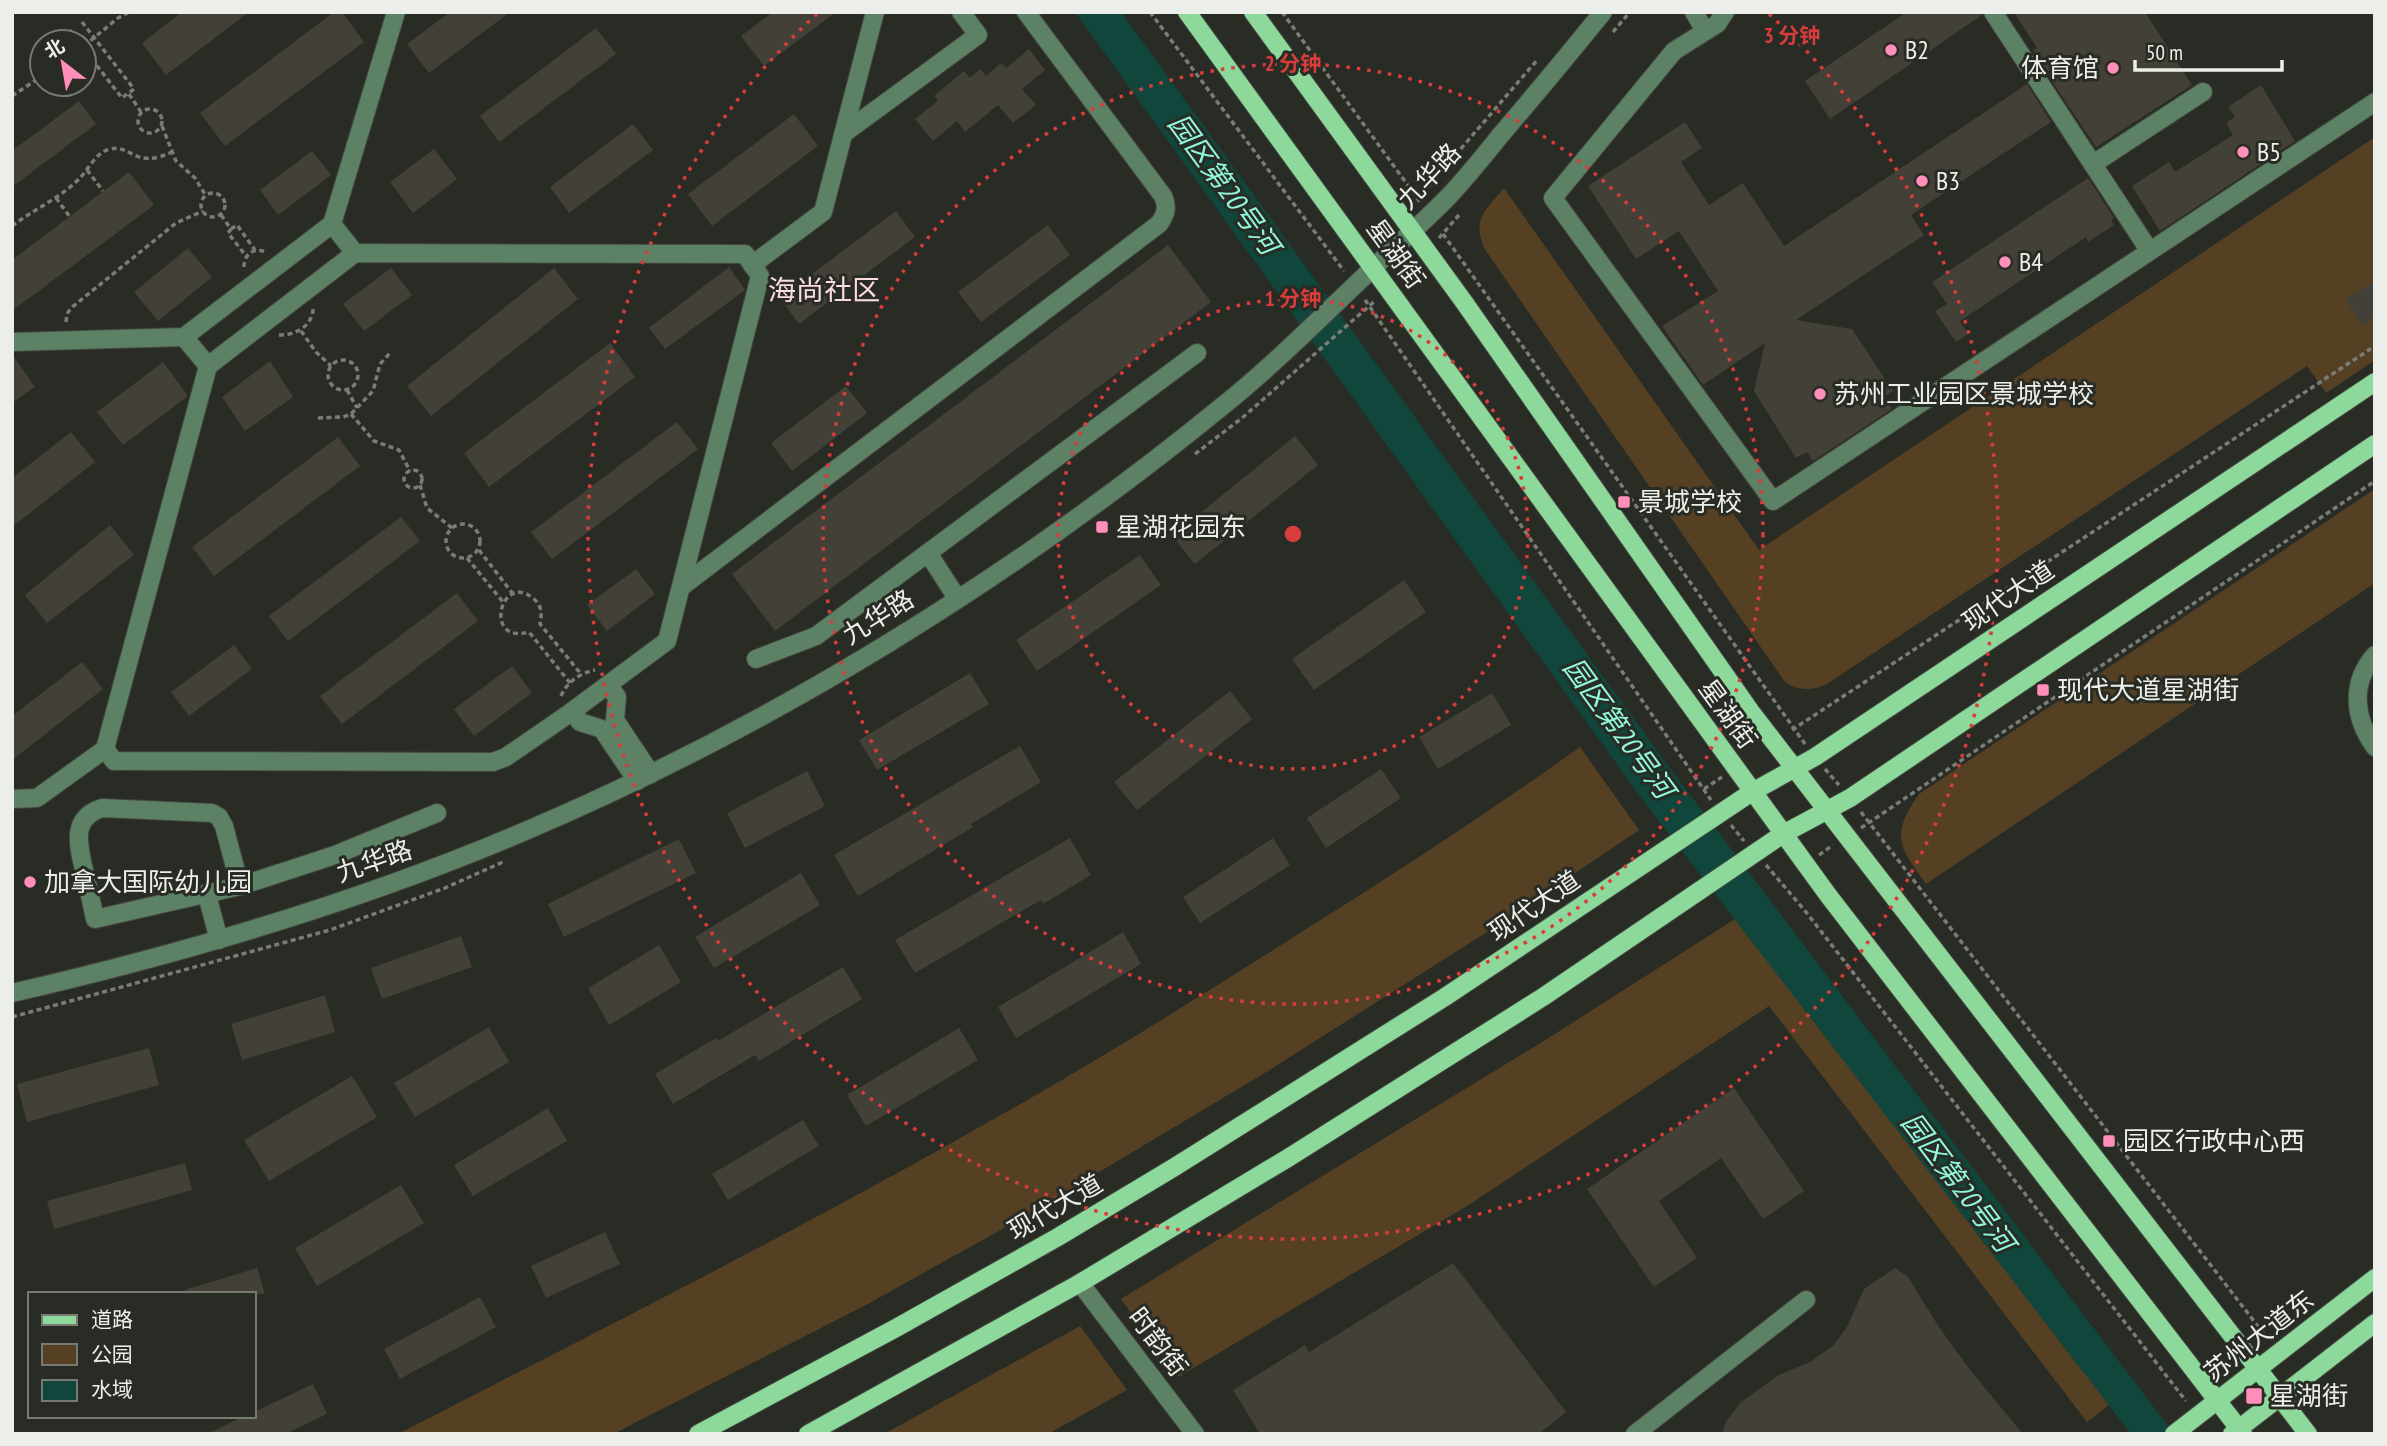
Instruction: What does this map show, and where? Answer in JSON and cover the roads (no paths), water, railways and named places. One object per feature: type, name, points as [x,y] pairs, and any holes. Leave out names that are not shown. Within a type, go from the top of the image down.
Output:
[{"type":"main road","name":"星湖街","points":[[1187,12],[1805,864],[2218,1400],[2238,1432]]},
{"type":"main road","name":"星湖街","points":[[1253,12],[1413,231],[1794,769],[2308,1434]]},
{"type":"main road","name":"现代大道","points":[[698,1434],[897,1328],[1058,1237],[1414,1017],[1752,792],[1815,757],[2375,382]]},
{"type":"main road","points":[[808,1434],[1080,1283],[1288,1158],[1532,1004],[1783,834],[1850,798],[2375,444]]},
{"type":"main road","name":"苏州大道东","points":[[2185,1426],[2375,1278]]},
{"type":"main road","points":[[2238,1432],[2375,1323]]},
{"type":"street","points":[[12,342],[184,337],[332,224],[396,12]]},
{"type":"street","points":[[752,265],[823,212],[874,12]]},
{"type":"street","points":[[843,134],[978,35],[961,12]]},
{"type":"street","points":[[681,587],[1159,224],[1165,215],[1167,206],[1163,196],[1026,12]]},
{"type":"street","name":"九华路","points":[[12,993],[93,975],[219,940],[294,917],[432,868],[644,778],[750,723],[863,658],[1054,534],[1228,402],[1305,333],[1457,188],[1603,12]]},
{"type":"street","points":[[1694,12],[1705,31]]},
{"type":"street","points":[[1725,12],[1717,23],[1674,51],[1553,198],[1773,501],[2375,102]]},
{"type":"street","points":[[1993,12],[2149,250]]},
{"type":"street","points":[[2093,164],[2203,92]]},
{"type":"street","points":[[332,224],[355,253]]},
{"type":"street","points":[[12,799],[37,798],[104,749],[208,366],[355,253],[745,254],[760,276],[667,641],[506,757],[494,762],[114,761],[104,749]]},
{"type":"street","points":[[184,337],[208,366]]},
{"type":"street","points":[[756,659],[816,636],[1197,353]]},
{"type":"street","points":[[928,552],[957,598]]},
{"type":"street","points":[[2375,655],[2363,674],[2357,698],[2362,727],[2375,747]]},
{"type":"street","points":[[608,685],[617,697],[615,720],[644,778]]},
{"type":"street","points":[[573,710],[580,722],[603,729],[644,778]]},
{"type":"street","points":[[240,886],[223,825],[219,817],[212,813],[102,808],[93,811],[82,823],[78,842],[95,919],[240,886],[335,855],[437,813]]},
{"type":"street","points":[[207,895],[219,940]]},
{"type":"street","name":"时韵街","points":[[1080,1283],[1195,1434]]},
{"type":"street","points":[[1635,1434],[1657,1427],[1805,1300]]},
{"type":"water","name":"园区第20号河","points":[[1075,12],[1121,12],[1663,759],[2174,1434],[2131,1434],[1639,795]]},
{"type":"place","name":"B2","points":[[1891,50]]},
{"type":"place","name":"体育馆","points":[[2113,68]]},
{"type":"place","name":"B5","points":[[2243,152]]},
{"type":"place","name":"B3","points":[[1922,181]]},
{"type":"place","name":"B4","points":[[2005,262]]},
{"type":"place","name":"苏州工业园区景城学校","points":[[1820,394]]},
{"type":"place","name":"景城学校","points":[[1624,502]]},
{"type":"place","name":"星湖花园东","points":[[1102,527]]},
{"type":"place","name":"现代大道星湖街","points":[[2043,690]]},
{"type":"place","name":"加拿大国际幼儿园","points":[[30,882]]},
{"type":"place","name":"园区行政中心西","points":[[2109,1141]]},
{"type":"place","name":"星湖街","points":[[2254,1396]]},
{"type":"district","name":"海尚社区","points":[[824,290]]}]
